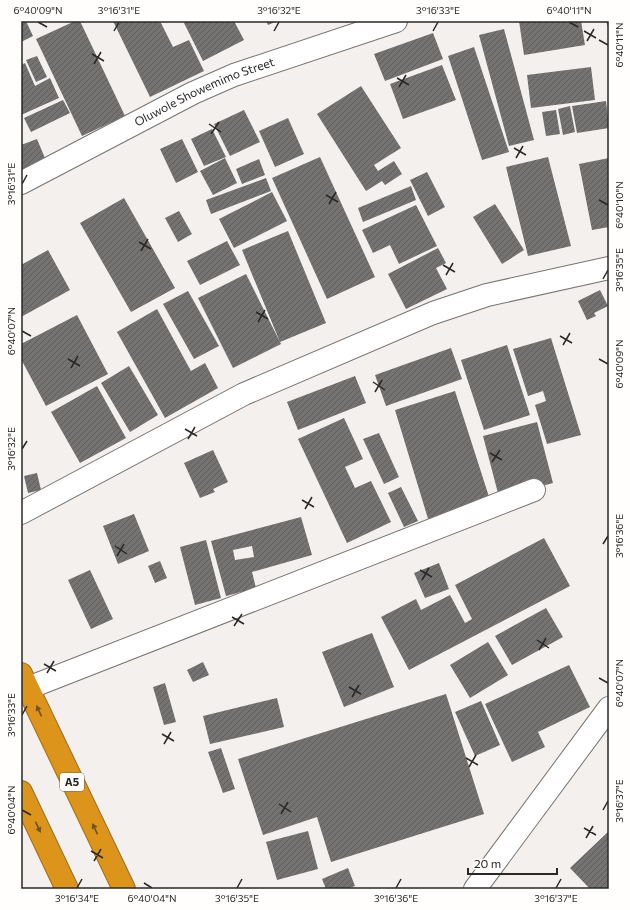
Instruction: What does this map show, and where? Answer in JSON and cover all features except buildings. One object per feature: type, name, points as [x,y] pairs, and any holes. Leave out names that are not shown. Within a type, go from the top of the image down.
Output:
[{"type":"highway","name":"A5","points":[[24,681],[124,889]]},
{"type":"highway","points":[[21,792],[67,889]]},
{"type":"street","name":"Oluwole Showemimo Street","points":[[21,183],[193,93],[234,75],[396,21]]},
{"type":"street","points":[[21,513],[244,394],[433,313],[487,295],[609,268]]},
{"type":"street","points":[[24,681],[534,490]]},
{"type":"street","points":[[476,889],[609,708]]}]
